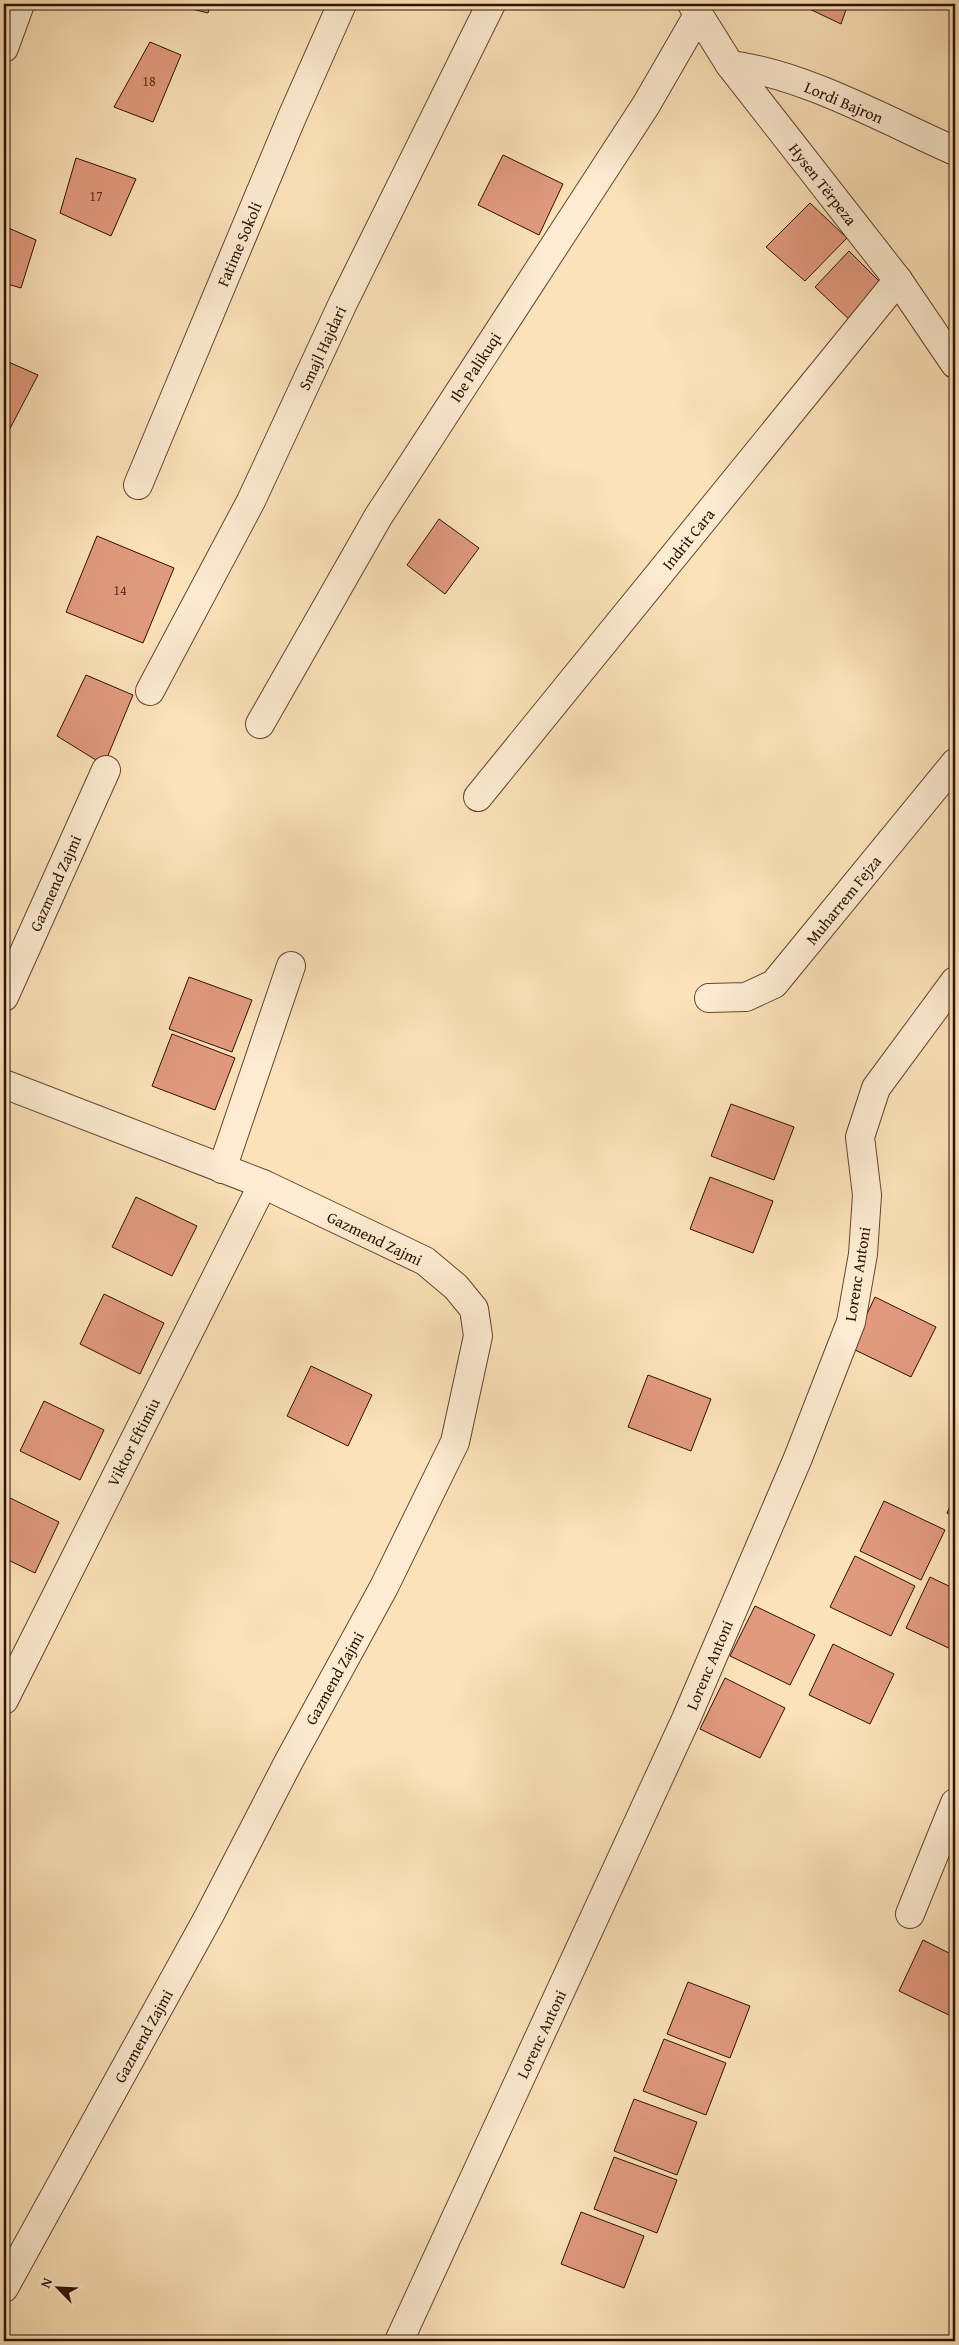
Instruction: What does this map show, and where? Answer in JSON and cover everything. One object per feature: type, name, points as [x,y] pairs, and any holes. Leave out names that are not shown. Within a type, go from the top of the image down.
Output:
[{"type":"street","points":[[4,48],[20,4]]},
{"type":"street","name":"Fatime Sokoli","points":[[138,485],[292,117],[342,4]]},
{"type":"street","name":"Smajl Hajdari","points":[[150,691],[251,501],[343,302],[491,4]]},
{"type":"street","name":"Hysen Tërpeza","points":[[695,9],[730,64],[898,280],[955,364]]},
{"type":"street","name":"Ibe Palikuqi","points":[[260,724],[378,517],[646,105],[695,9]]},
{"type":"street","name":"Lordi Bajron","points":[[730,64],[758,68],[816,89],[955,151]]},
{"type":"street","name":"Indrit Cara","points":[[478,797],[898,280]]},
{"type":"street","name":"Muharrem Fejza","points":[[710,998],[746,996],[774,984],[955,763]]},
{"type":"street","name":"Gazmend Zajmi","points":[[4,997],[106,770]]},
{"type":"street","points":[[222,1169],[291,966]]},
{"type":"street","name":"Lorenc Antoni","points":[[399,2341],[686,1719],[798,1458],[851,1322],[863,1254],[867,1195],[860,1137],[876,1088],[955,980]]},
{"type":"street","name":"Gazmend Zajmi","points":[[4,1084],[263,1184],[425,1261],[456,1287],[474,1309],[478,1336],[455,1442],[384,1587],[289,1761],[209,1916],[4,2288]]},
{"type":"street","name":"Viktor Eftimiu","points":[[4,1700],[263,1184]]},
{"type":"street","points":[[910,1914],[955,1803]]},
{"type":"building","points":[[171,4],[210,4],[208,13]]},
{"type":"building","points":[[799,4],[848,4],[841,24]]},
{"type":"building","points":[[150,42],[181,55],[153,122],[114,107]]},
{"type":"building","points":[[503,155],[563,184],[539,235],[478,205]]},
{"type":"building","points":[[76,158],[136,179],[111,236],[60,213]]},
{"type":"building","points":[[810,203],[847,238],[805,281],[766,247]]},
{"type":"building","points":[[4,226],[36,240],[21,288],[4,283]]},
{"type":"building","points":[[849,251],[884,286],[853,323],[815,287]]},
{"type":"building","points":[[4,360],[38,375],[4,440]]},
{"type":"building","points":[[439,519],[479,548],[445,594],[407,565]]},
{"type":"building","points":[[97,536],[174,568],[143,643],[66,612]]},
{"type":"building","points":[[86,675],[133,695],[104,765],[57,736]]},
{"type":"building","points":[[189,977],[252,1000],[232,1052],[169,1029]]},
{"type":"building","points":[[172,1034],[235,1058],[215,1110],[152,1086]]},
{"type":"building","points":[[731,1104],[794,1127],[774,1180],[711,1156]]},
{"type":"building","points":[[710,1177],[773,1201],[753,1253],[690,1229]]},
{"type":"building","points":[[136,1197],[197,1226],[172,1276],[112,1247]]},
{"type":"building","points":[[104,1294],[164,1323],[140,1374],[80,1344]]},
{"type":"building","points":[[875,1297],[936,1327],[911,1377],[851,1348]]},
{"type":"building","points":[[311,1366],[372,1395],[348,1446],[287,1416]]},
{"type":"building","points":[[648,1375],[711,1399],[691,1451],[628,1427]]},
{"type":"building","points":[[44,1401],[104,1430],[80,1480],[20,1451]]},
{"type":"building","points":[[4,1495],[59,1522],[35,1573],[4,1558]]},
{"type":"building","points":[[955,1496],[955,1517],[947,1513]]},
{"type":"building","points":[[884,1501],[945,1530],[921,1580],[860,1551]]},
{"type":"building","points":[[855,1556],[915,1586],[891,1636],[830,1607]]},
{"type":"building","points":[[930,1577],[955,1589],[955,1651],[906,1628]]},
{"type":"building","points":[[755,1606],[815,1635],[790,1685],[730,1656]]},
{"type":"building","points":[[833,1644],[894,1674],[870,1724],[809,1695]]},
{"type":"building","points":[[725,1678],[785,1708],[760,1758],[700,1729]]},
{"type":"building","points":[[923,1940],[955,1956],[955,2018],[899,1991]]},
{"type":"building","points":[[688,1982],[750,2006],[730,2058],[667,2034]]},
{"type":"building","points":[[664,2039],[726,2063],[706,2115],[643,2091]]},
{"type":"building","points":[[634,2099],[697,2122],[677,2175],[614,2151]]},
{"type":"building","points":[[614,2157],[677,2180],[657,2233],[594,2209]]},
{"type":"building","points":[[581,2212],[644,2236],[624,2288],[561,2264]]}]
